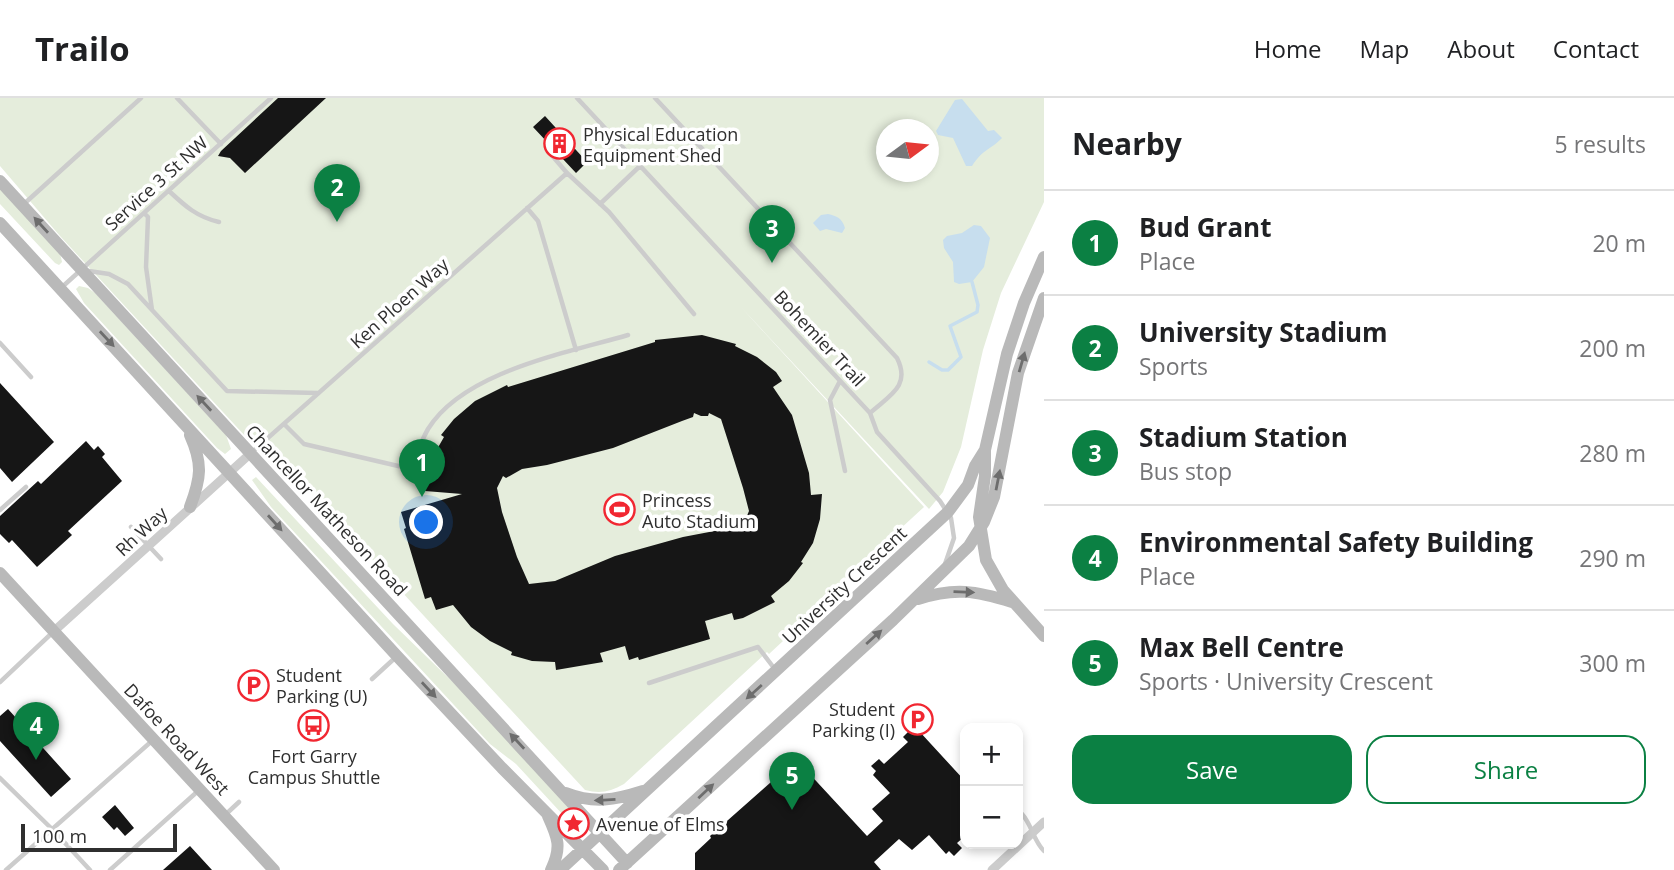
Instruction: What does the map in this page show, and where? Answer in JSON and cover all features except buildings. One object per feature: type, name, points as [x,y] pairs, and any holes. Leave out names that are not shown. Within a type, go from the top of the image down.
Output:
[{"type":"main road","name":"Chancellor Matheson Road","points":[[0,181],[563,791],[600,833],[623,867]]},
{"type":"main road","points":[[0,223],[397,656],[603,870]]},
{"type":"main road","name":"University Crescent","points":[[560,870],[948,512],[968,485],[985,450],[1007,354],[1024,303],[1044,257]]},
{"type":"main road","points":[[623,867],[965,552],[980,530],[994,497],[1020,366],[1044,298]]},
{"type":"main road","points":[[183,422],[198,454],[198,487],[190,507]]},
{"type":"main road","points":[[985,450],[980,530],[988,566],[1014,603],[1044,636]]},
{"type":"main road","name":"Dafoe Road West","points":[[0,573],[271,869]]},
{"type":"main road","points":[[914,600],[940,593],[969,591],[1014,603]]},
{"type":"main road","points":[[563,791],[584,800],[604,801],[647,790]]},
{"type":"main road","points":[[545,810],[558,839],[556,859],[551,870]]},
{"type":"street","name":"Rh Way","points":[[52,632],[251,453]]},
{"type":"street","points":[[992,870],[1044,822]]},
{"type":"lane","points":[[23,205],[141,98]]},
{"type":"lane","points":[[177,98],[220,144]]},
{"type":"lane","name":"Service 3 St NW","points":[[60,289],[271,98]]},
{"type":"lane","name":"Bohemier Trail","points":[[578,98],[870,413],[877,432],[948,512]]},
{"type":"lane","points":[[655,98],[897,358],[904,372],[901,385],[870,413]]},
{"type":"lane","points":[[548,152],[600,204],[694,314]]},
{"type":"lane","points":[[600,204],[640,166]]},
{"type":"lane","name":"Ken Ploen Way","points":[[251,453],[567,173]]},
{"type":"lane","points":[[169,191],[189,210],[219,222]]},
{"type":"lane","points":[[527,208],[538,221],[576,350]]},
{"type":"lane","points":[[144,213],[148,217],[146,267],[153,311]]},
{"type":"lane","points":[[81,270],[109,274],[128,284],[227,391],[319,393]]},
{"type":"lane","points":[[284,424],[304,444],[411,469],[428,429],[463,393],[513,369],[628,335]]},
{"type":"lane","points":[[0,343],[31,377]]},
{"type":"lane","points":[[840,380],[830,400],[845,471]]},
{"type":"lane","points":[[0,510],[26,487]]},
{"type":"lane","points":[[940,575],[954,538],[953,523],[948,512]]},
{"type":"lane","points":[[131,527],[161,559]]},
{"type":"lane","points":[[0,682],[52,632]]},
{"type":"lane","points":[[649,683],[758,647],[777,671]]},
{"type":"lane","points":[[372,680],[397,656]]},
{"type":"lane","points":[[6,870],[153,740]]},
{"type":"lane","points":[[0,778],[90,870]]},
{"type":"lane","points":[[110,870],[200,789]]},
{"type":"lane","points":[[224,816],[239,802]]},
{"type":"lane","points":[[1023,815],[1044,850]]},
{"type":"green space","points":[[0,98],[1044,98],[1044,202],[1001,293],[983,350],[961,447],[943,492],[929,509],[740,306],[924,507],[769,654],[767,652],[624,784],[600,792],[585,790],[278,458],[271,464],[60,236],[0,166]]},
{"type":"green space","points":[[0,189],[60,253],[62,262],[59,265],[0,204]]},
{"type":"green space","points":[[79,286],[95,293],[226,435],[231,449],[225,454],[217,448],[84,303],[76,289]]},
{"type":"green space","points":[[256,477],[393,624],[464,693],[584,823],[576,829],[516,764],[490,744],[271,507],[252,480]]},
{"type":"water","points":[[962,99],[988,131],[994,130],[1002,138],[972,166],[966,166],[953,138],[939,135],[939,126],[955,100]]},
{"type":"water","points":[[828,214],[842,222],[845,228],[842,233],[826,229],[820,231],[813,223],[821,215]]},
{"type":"water","points":[[974,225],[981,226],[990,238],[984,267],[972,282],[959,284],[954,282],[953,262],[944,248],[943,240]]},
{"type":"waterway","points":[[929,362],[942,370],[948,370],[961,357],[950,326],[977,312],[978,305],[972,282]]},
{"type":"place","name":"Physical Education Equipment Shed","points":[[560,144]]},
{"type":"place","name":"University Stadium","points":[[337,222]]},
{"type":"place","name":"Stadium Station","points":[[772,263]]},
{"type":"place","name":"Bud Grant","points":[[422,497]]},
{"type":"place","name":"Princess Auto Stadium","points":[[619,510]]},
{"type":"place","name":"Student Parking (U)","points":[[253,685]]},
{"type":"place","name":"Student Parking (I)","points":[[918,719]]},
{"type":"place","name":"Fort Garry Campus Shuttle","points":[[314,726]]},
{"type":"place","name":"Environmental Safety Building","points":[[36,760]]},
{"type":"place","name":"Max Bell Centre","points":[[792,810]]},
{"type":"place","name":"Avenue of Elms","points":[[573,824]]}]
